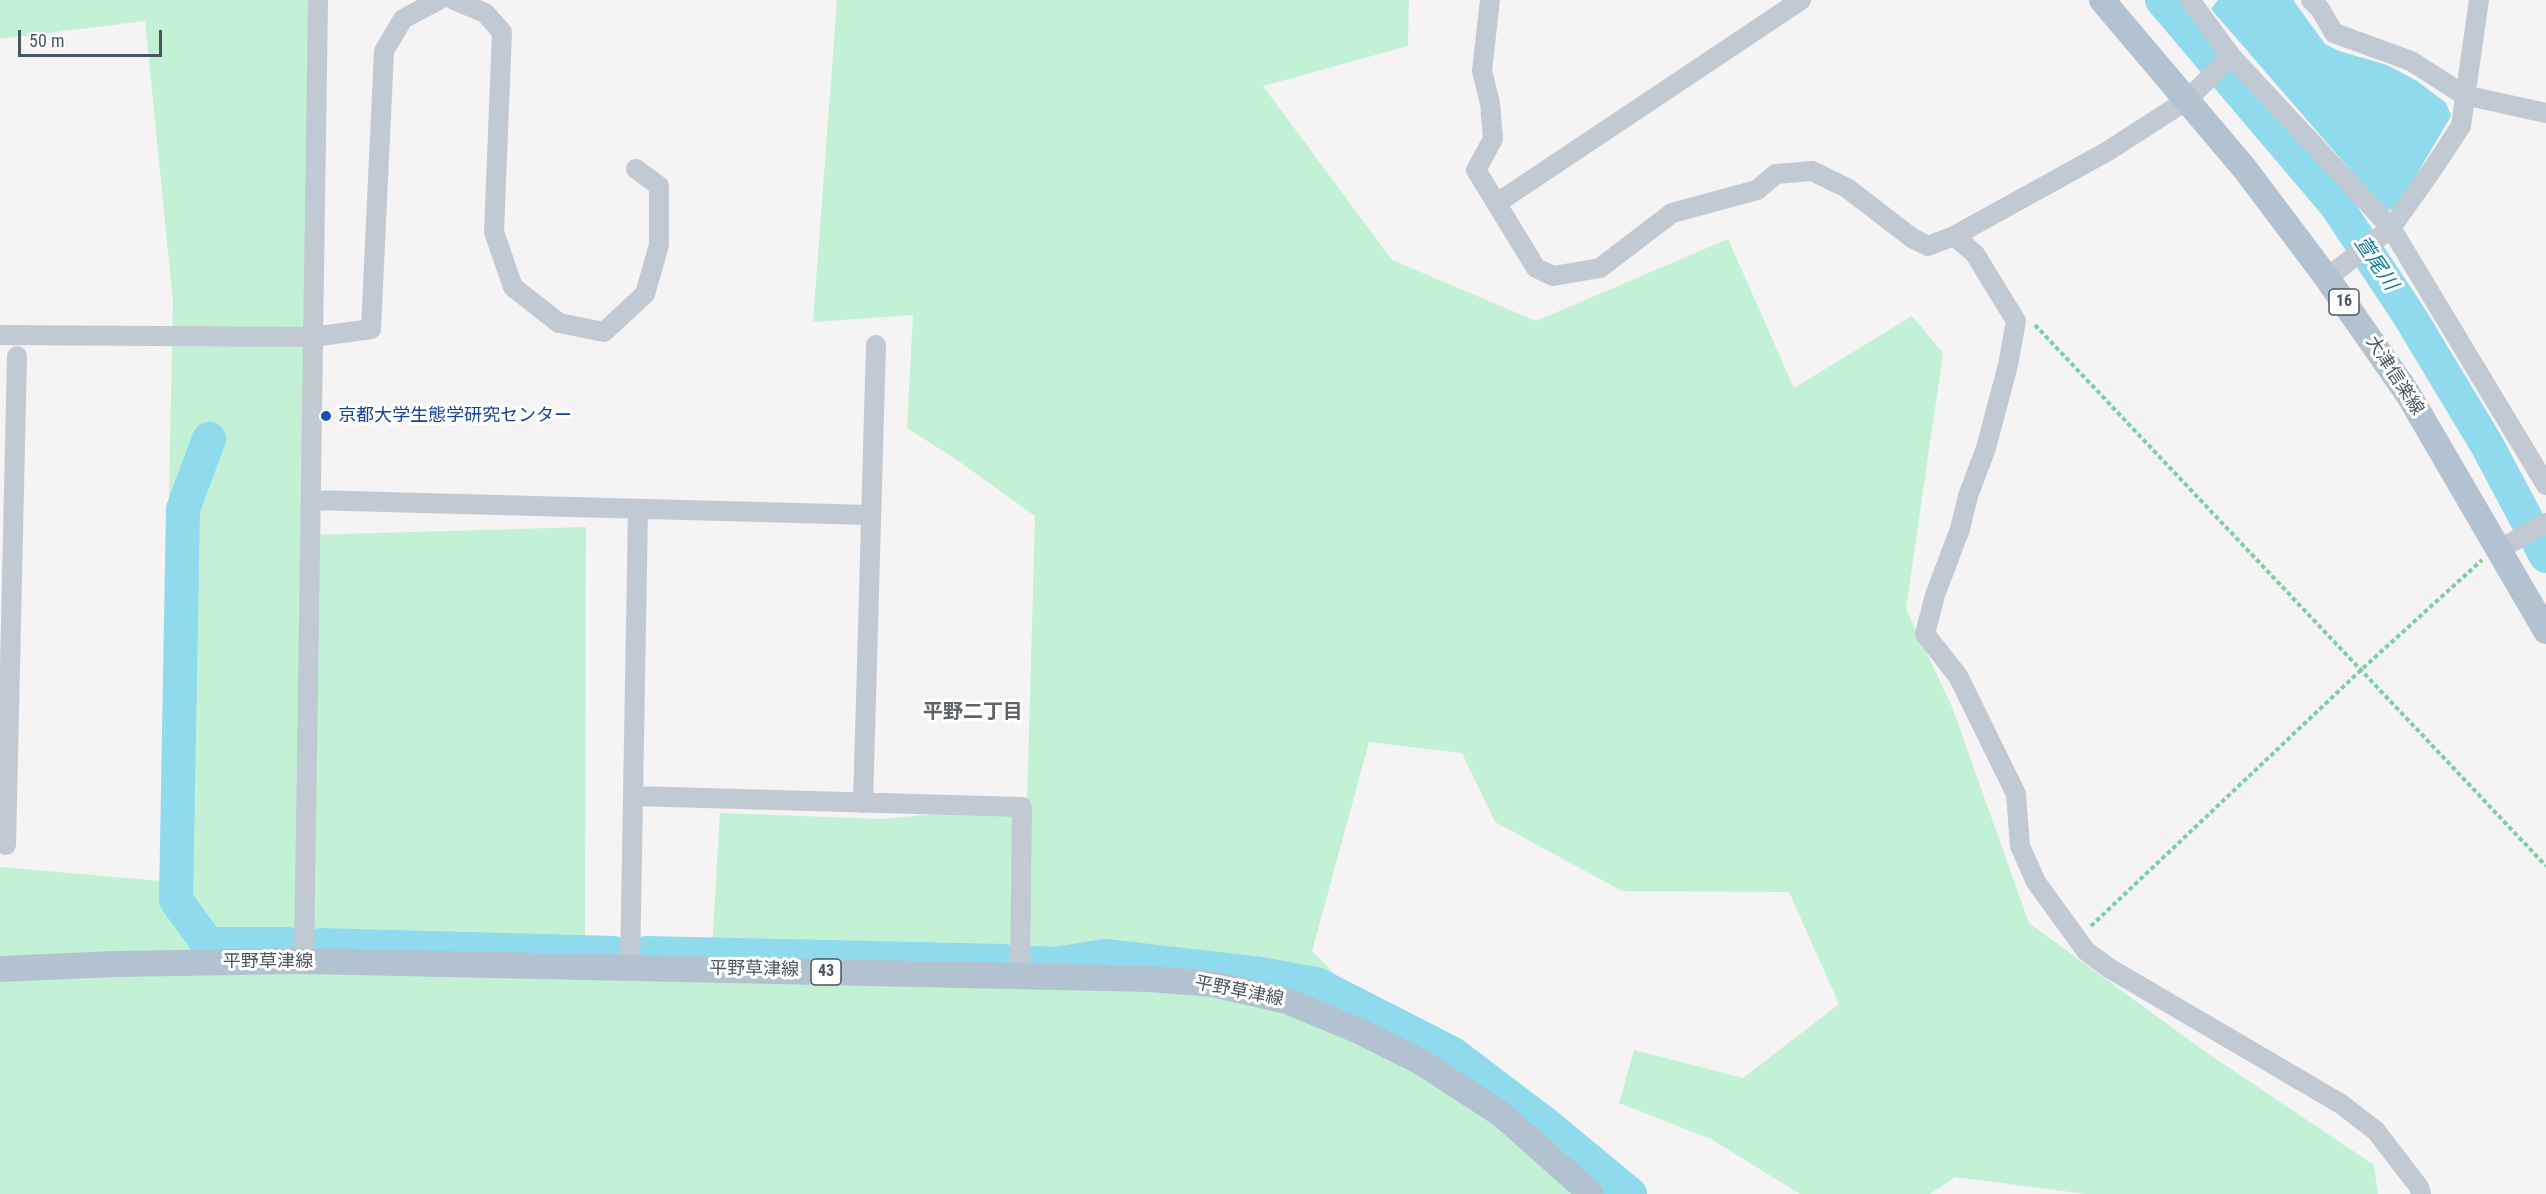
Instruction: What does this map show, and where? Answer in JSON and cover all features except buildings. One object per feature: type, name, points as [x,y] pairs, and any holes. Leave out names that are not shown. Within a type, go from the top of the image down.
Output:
[{"type":"main road","name":"大津信楽線","points":[[2102,0],[2335,272],[2504,547],[2546,631]]},
{"type":"main road","name":"平野草津線","points":[[0,969],[116,964],[304,961],[1150,979],[1213,984],[1287,1000],[1359,1031],[1421,1062],[1501,1114],[1591,1194]]},
{"type":"street","points":[[304,961],[318,0]]},
{"type":"street","points":[[0,335],[313,337],[371,329],[384,51],[403,19],[439,0]]},
{"type":"street","points":[[454,0],[485,13],[502,32],[494,232],[513,288],[559,323],[604,332],[645,294],[659,245],[658,186],[636,169]]},
{"type":"street","points":[[1490,0],[1482,71],[1490,103],[1493,140],[1476,170],[1536,268],[1553,276],[1600,268],[1672,213],[1757,190],[1776,174],[1812,171],[1847,188],[1912,238],[1928,246],[1954,236],[2108,151],[2188,100],[2231,56]]},
{"type":"street","points":[[1497,202],[1801,0]]},
{"type":"street","points":[[2190,0],[2231,56],[2385,232],[2546,485]]},
{"type":"street","points":[[2311,0],[2320,9],[2334,33],[2411,61],[2464,94],[2546,113]]},
{"type":"street","points":[[2335,272],[2385,232],[2461,126],[2479,0]]},
{"type":"street","points":[[1954,236],[1975,254],[2016,321],[2008,365],[1986,448],[1968,496],[1960,529],[1935,595],[1925,633],[1958,676],[2016,794],[2020,846],[2036,882],[2086,951],[2109,968],[2341,1104],[2376,1131],[2419,1187],[2421,1194]]},
{"type":"street","points":[[862,803],[876,345]]},
{"type":"street","points":[[6,845],[5,642],[17,356]]},
{"type":"street","points":[[311,500],[871,515]]},
{"type":"street","points":[[630,968],[638,510]]},
{"type":"street","points":[[2504,547],[2546,523]]},
{"type":"street","points":[[633,796],[1022,807],[1020,976]]},
{"type":"path","points":[[2016,321],[2036,325],[2546,866]]},
{"type":"path","points":[[2076,940],[2362,669],[2486,556],[2504,547]]},
{"type":"green space","points":[[0,0],[318,0],[310,535],[586,527],[585,962],[711,965],[720,813],[884,819],[1027,804],[1035,516],[957,460],[907,428],[913,315],[813,322],[837,0],[1409,0],[1408,46],[1263,86],[1392,260],[1536,321],[1728,239],[1794,388],[1912,316],[1943,353],[1906,609],[1952,707],[2029,923],[2207,1053],[2374,1165],[2378,1194],[2086,1194],[1955,1177],[1930,1194],[1800,1194],[1711,1139],[1619,1103],[1634,1050],[1743,1078],[1839,1004],[1789,892],[1622,891],[1495,822],[1462,753],[1369,742],[1312,951],[1421,1062],[1594,1194],[0,1194],[0,867],[161,881],[173,302],[145,21],[0,39]]},
{"type":"water","points":[[2218,0],[2293,0],[2325,44],[2339,51],[2387,65],[2417,81],[2446,103],[2451,116],[2397,208],[2386,211],[2211,9]]},
{"type":"waterway","name":"萱尾川","points":[[2162,0],[2336,205],[2410,317],[2487,445],[2546,556]]},
{"type":"waterway","points":[[209,439],[183,509],[176,900],[208,944],[287,944]]},
{"type":"waterway","points":[[321,945],[614,953]]},
{"type":"waterway","points":[[646,953],[1005,961]]},
{"type":"waterway","points":[[1036,963],[1055,964],[1105,956],[1260,974],[1316,984],[1453,1054],[1548,1126],[1630,1194]]},
{"type":"place","name":"京都大学生態学研究センター","points":[[326,416]]},
{"type":"district","name":"平野二丁目","points":[[973,713]]}]
